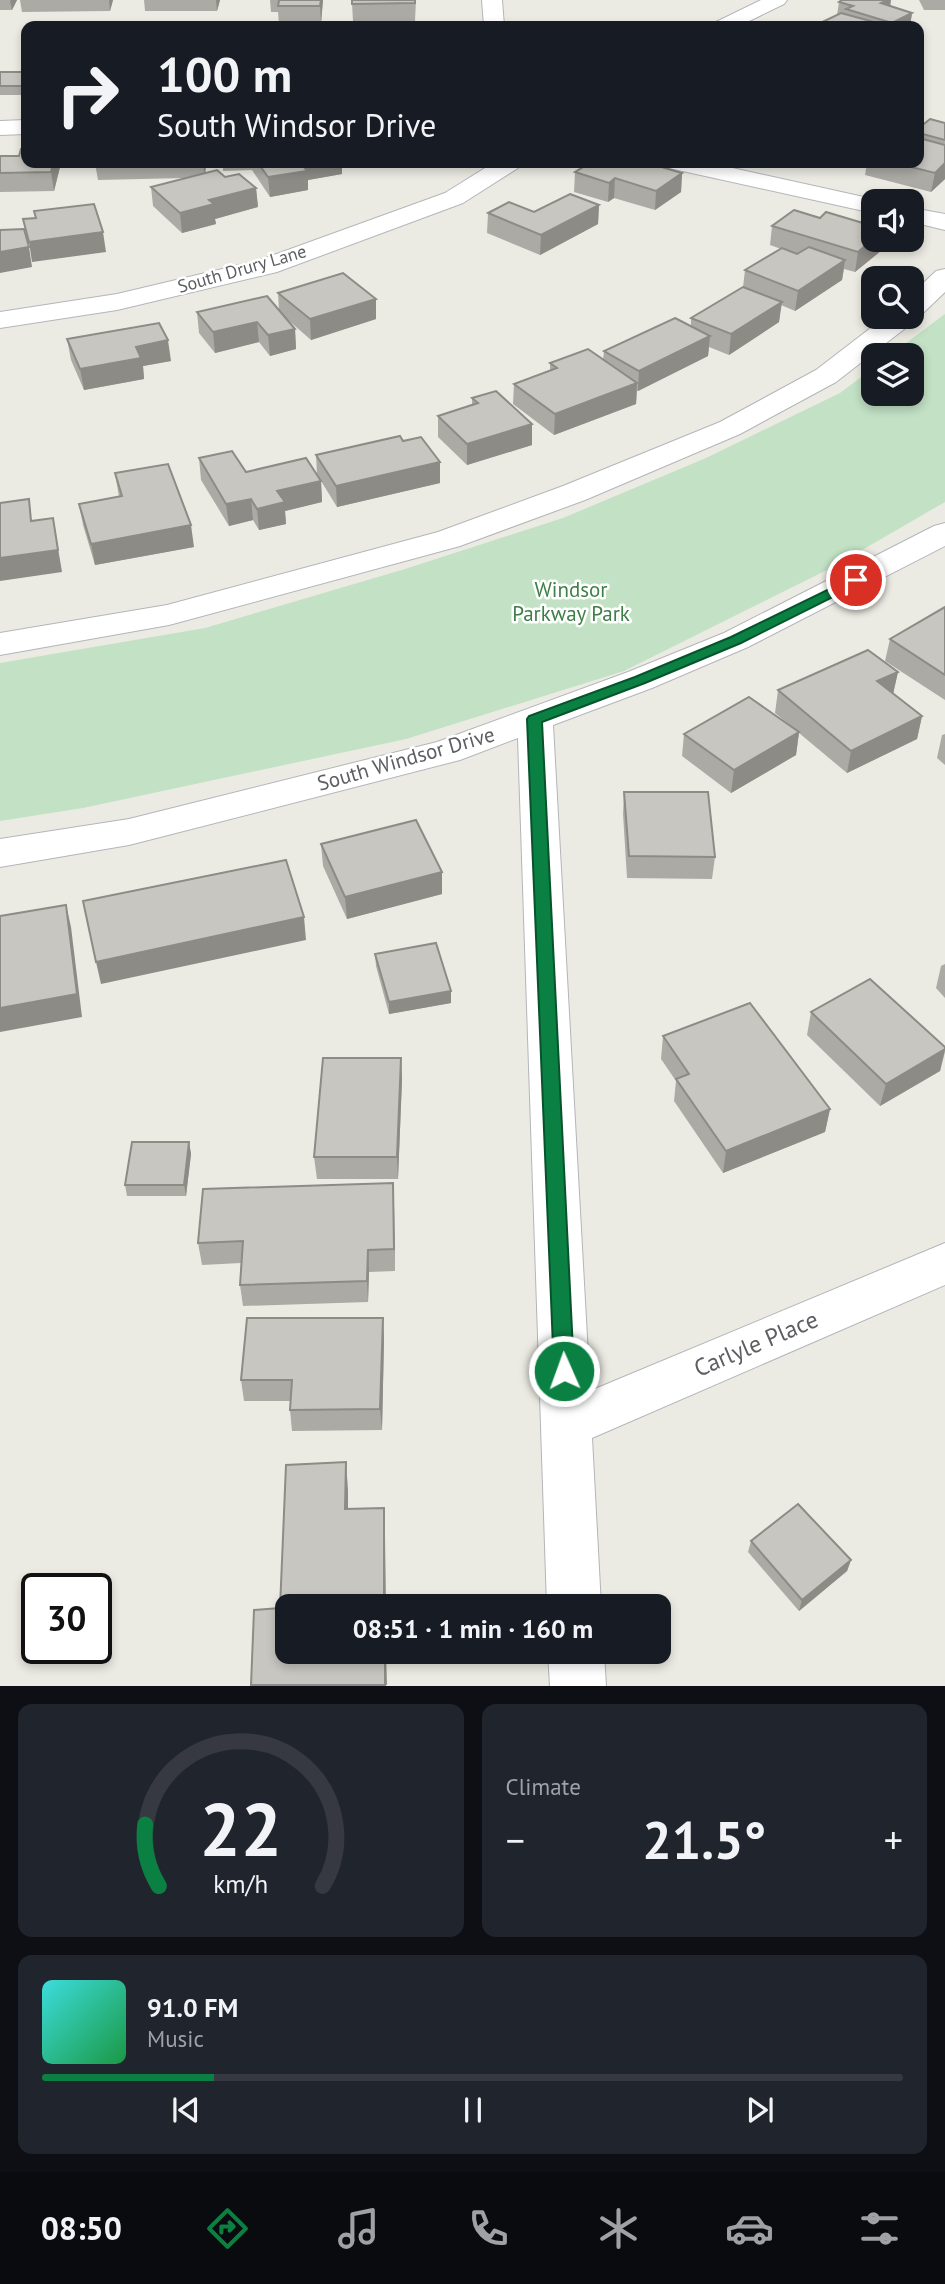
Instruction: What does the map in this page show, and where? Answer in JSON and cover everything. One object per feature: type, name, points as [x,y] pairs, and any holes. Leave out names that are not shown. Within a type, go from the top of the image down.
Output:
[{"type":"street","points":[[492,0],[494,21]]},
{"type":"street","points":[[733,21],[777,0]]},
{"type":"street","points":[[0,128],[21,127]]},
{"type":"street","name":"South Drury Lane","points":[[0,320],[117,302],[268,266],[454,198],[501,168]]},
{"type":"street","points":[[701,168],[861,203]]},
{"type":"street","points":[[924,218],[945,222]]},
{"type":"street","points":[[924,297],[945,277]]},
{"type":"street","points":[[0,644],[169,615],[461,534],[574,493],[730,428],[826,376],[887,329]]},
{"type":"street","name":"South Windsor Drive","points":[[0,853],[129,832],[447,751],[640,680],[736,640],[945,533]]},
{"type":"street","points":[[535,719],[573,1594]]},
{"type":"street","name":"Carlyle Place","points":[[566,1425],[945,1263]]},
{"type":"street","points":[[577,1664],[578,1685]]},
{"type":"green space","name":"Windsor Parkway Park","points":[[945,314],[945,502],[831,568],[624,671],[406,739],[83,808],[0,821],[0,663],[205,628],[405,569],[563,518],[706,458],[840,393],[861,377],[861,406],[924,406],[924,343],[906,343]]},
{"type":"building","points":[[279,0],[321,0],[320,6],[278,6]]},
{"type":"building","points":[[352,0],[415,0],[415,3],[352,4]]},
{"type":"building","points":[[888,0],[881,3],[912,13],[896,21],[885,21],[846,9],[853,6],[839,2]]},
{"type":"building","points":[[841,13],[870,21],[824,21]]},
{"type":"building","points":[[0,72],[21,72],[21,86],[0,86]]},
{"type":"building","points":[[930,119],[945,123],[945,140],[924,134],[924,124]]},
{"type":"building","points":[[924,139],[945,145],[945,163],[935,173],[915,168],[924,168]]},
{"type":"building","points":[[21,149],[21,168],[52,168],[51,172],[0,173],[0,156],[19,156]]},
{"type":"building","points":[[262,168],[305,168],[307,171],[268,177]]},
{"type":"building","points":[[582,168],[665,168],[682,173],[656,191],[615,178],[609,183],[575,172]]},
{"type":"building","points":[[217,170],[225,177],[239,174],[256,188],[209,200],[214,204],[180,213],[151,187]]},
{"type":"building","points":[[570,194],[599,205],[541,235],[488,213],[509,202],[534,212]]},
{"type":"building","points":[[94,204],[103,232],[29,242],[23,219],[36,218],[34,211]]},
{"type":"building","points":[[794,210],[820,218],[826,212],[861,222],[861,249],[858,252],[772,226]]},
{"type":"building","points":[[24,229],[29,247],[0,252],[0,230]]},
{"type":"building","points":[[809,247],[845,260],[798,291],[745,270],[782,248],[797,254]]},
{"type":"building","points":[[343,273],[376,299],[310,319],[278,293]]},
{"type":"building","points":[[743,287],[782,302],[731,334],[691,318]]},
{"type":"building","points":[[267,296],[295,329],[268,335],[257,322],[213,332],[197,312]]},
{"type":"building","points":[[675,318],[710,336],[639,371],[604,351]]},
{"type":"building","points":[[159,323],[168,340],[136,347],[141,358],[80,369],[67,339]]},
{"type":"building","points":[[588,349],[637,383],[555,414],[514,384],[557,368],[550,363]]},
{"type":"building","points":[[496,391],[532,424],[467,444],[438,416],[478,403],[472,398]]},
{"type":"building","points":[[400,436],[403,441],[421,437],[440,462],[336,486],[316,455]]},
{"type":"building","points":[[232,451],[246,472],[306,458],[321,481],[277,491],[285,502],[257,509],[251,499],[226,504],[199,458]]},
{"type":"building","points":[[168,464],[191,525],[91,544],[79,504],[122,496],[115,473]]},
{"type":"building","points":[[29,499],[31,521],[53,518],[58,550],[0,558],[0,503]]},
{"type":"building","points":[[945,607],[945,675],[890,639]]},
{"type":"building","points":[[868,650],[898,672],[877,681],[922,716],[851,751],[778,690]]},
{"type":"building","points":[[749,697],[799,732],[734,770],[684,734]]},
{"type":"building","points":[[624,792],[708,792],[715,857],[629,856]]},
{"type":"building","points":[[416,820],[442,872],[345,897],[321,844]]},
{"type":"building","points":[[286,860],[304,917],[96,962],[83,901]]},
{"type":"building","points":[[66,905],[77,994],[0,1008],[0,916]]},
{"type":"building","points":[[436,943],[451,991],[389,1002],[375,954]]},
{"type":"building","points":[[870,979],[945,1047],[886,1084],[811,1012]]},
{"type":"building","points":[[750,1003],[830,1109],[726,1151],[676,1079],[689,1074],[663,1036]]},
{"type":"building","points":[[323,1058],[401,1058],[397,1157],[314,1157]]},
{"type":"building","points":[[132,1142],[189,1142],[184,1185],[125,1185]]},
{"type":"building","points":[[393,1183],[394,1249],[368,1250],[367,1281],[240,1285],[243,1241],[198,1243],[203,1189]]},
{"type":"building","points":[[247,1318],[383,1318],[380,1409],[290,1410],[292,1380],[241,1380]]},
{"type":"building","points":[[346,1462],[345,1509],[384,1508],[384,1594],[281,1594],[286,1465]]},
{"type":"building","points":[[798,1504],[851,1560],[802,1600],[751,1541]]},
{"type":"building","points":[[275,1608],[275,1664],[385,1664],[385,1685],[251,1685],[254,1610]]},
{"type":"route","points":[[564,1371],[535,719],[640,680],[736,640],[856,580]]}]
